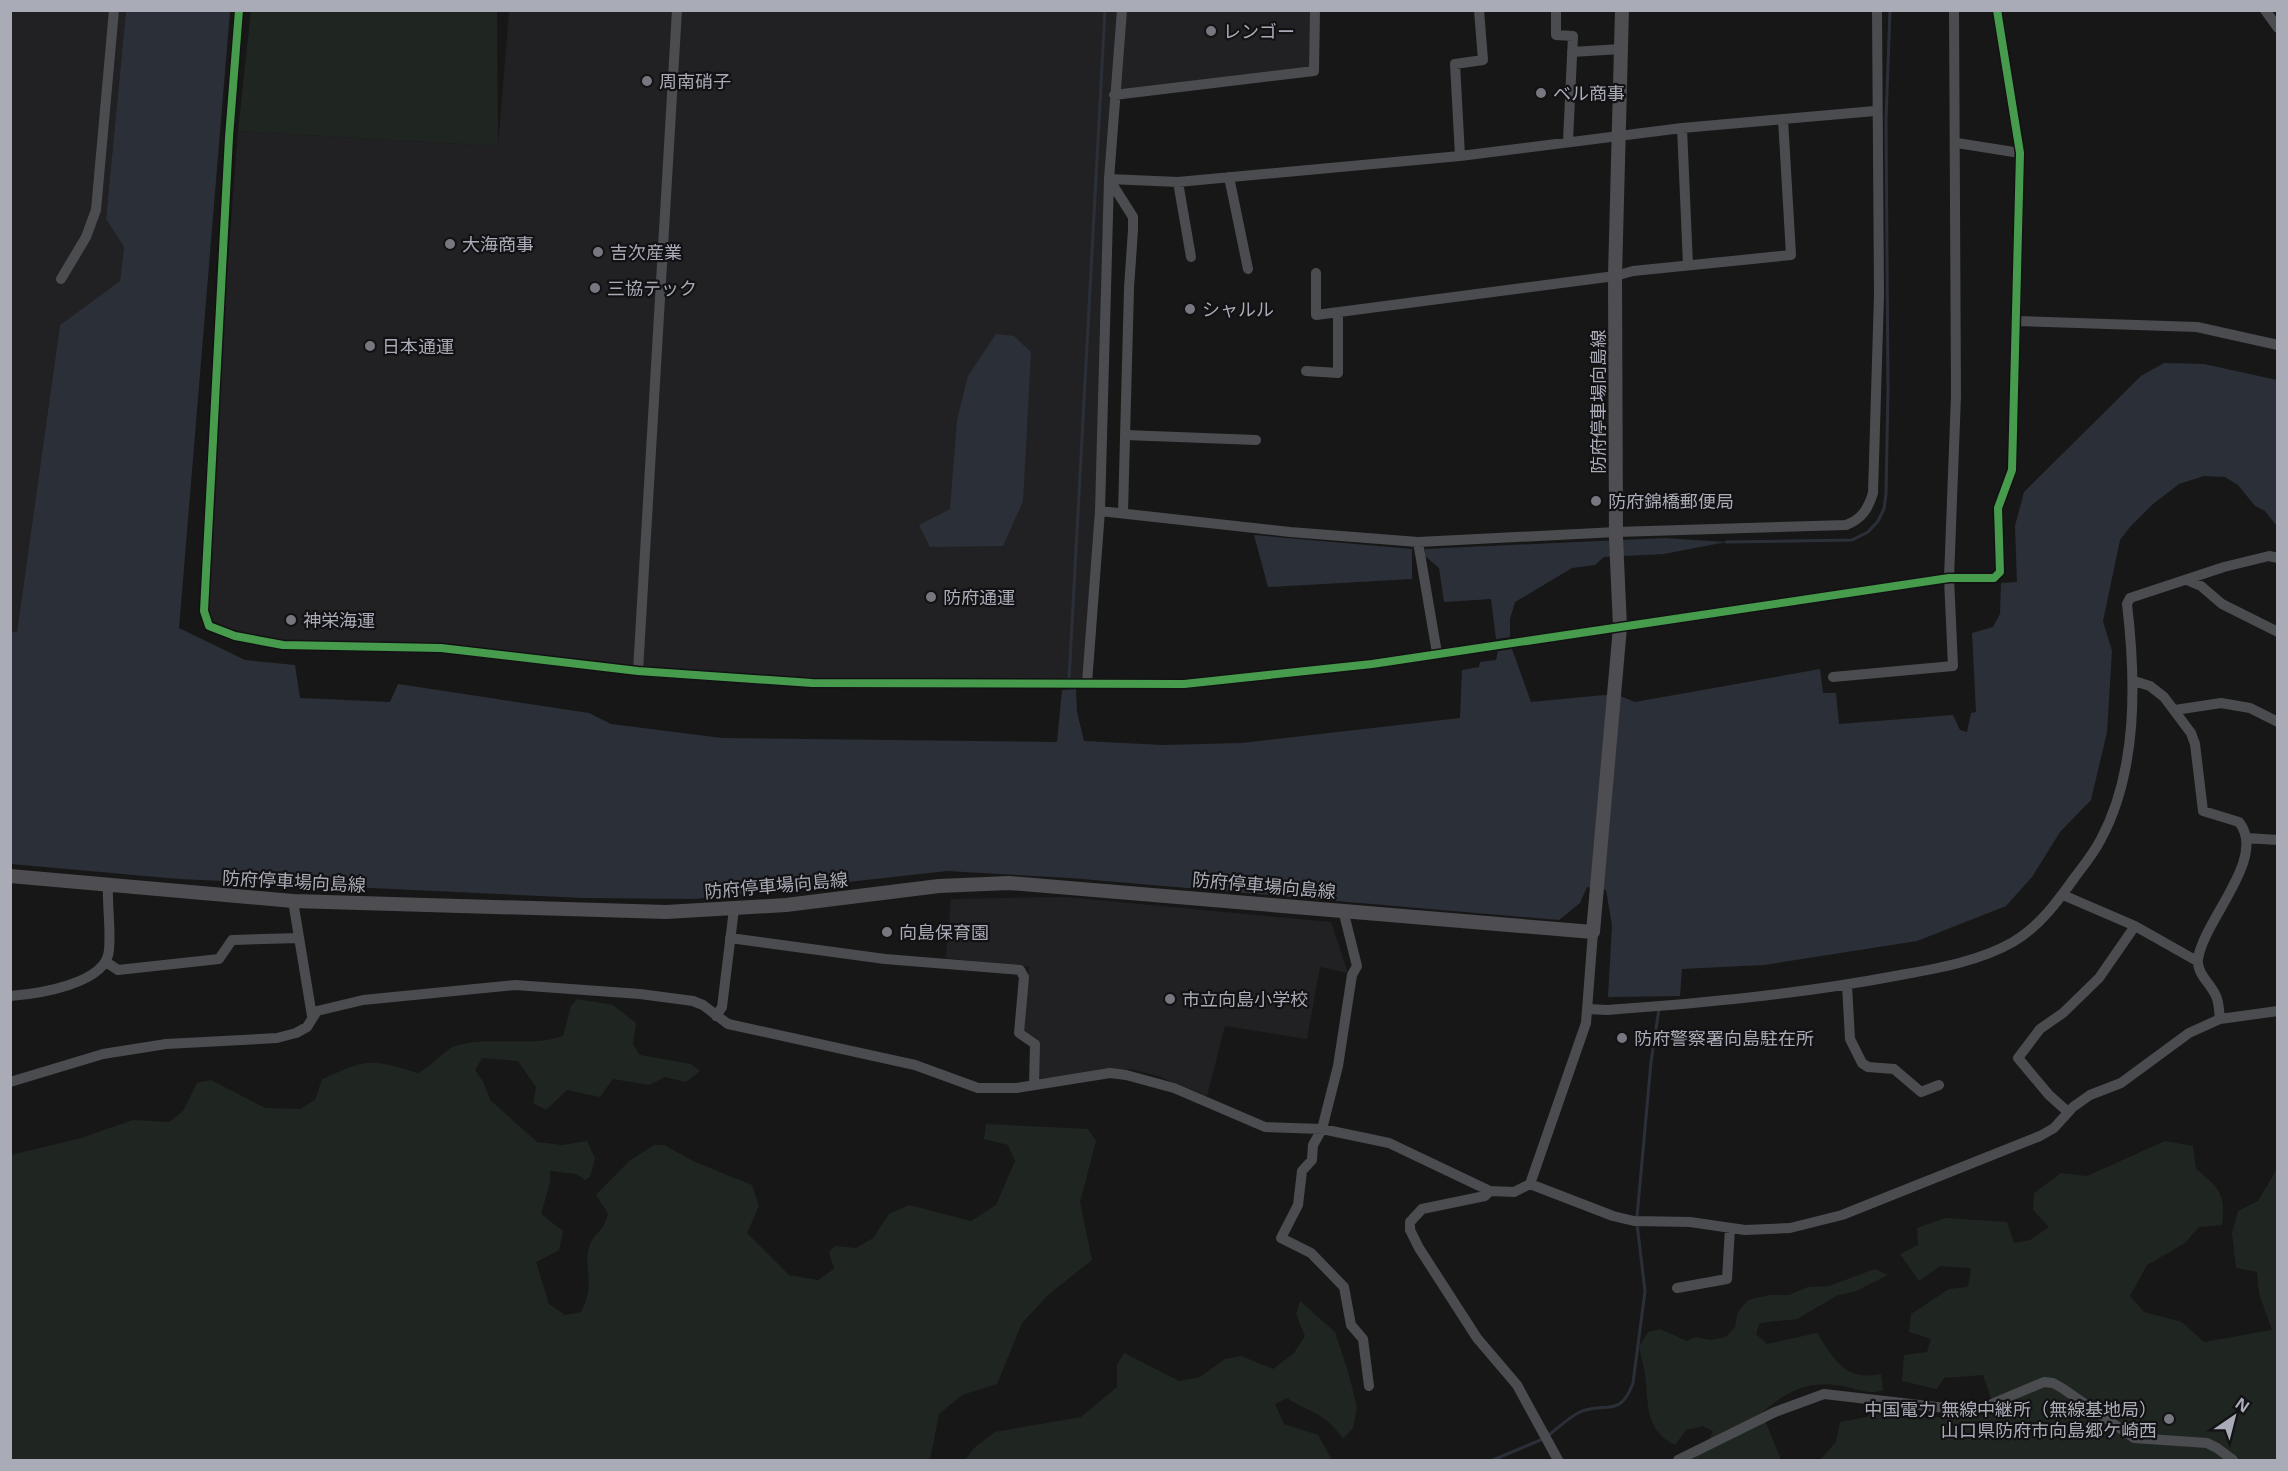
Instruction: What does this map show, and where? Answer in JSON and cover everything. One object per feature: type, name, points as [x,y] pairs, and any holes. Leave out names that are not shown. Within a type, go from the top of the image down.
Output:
[{"type":"main road","name":"防府停車場向島線","points":[[10,876],[293,901],[666,912],[734,909],[939,886],[1008,883],[1593,932],[1612,692],[1620,627],[1616,535],[1615,276],[1622,10]]},
{"type":"street","points":[[61,279],[86,237],[96,210],[114,10]]},
{"type":"street","points":[[239,10],[229,137],[204,611],[209,626],[235,636],[283,645],[441,648],[638,671],[812,683],[1057,684],[1184,684],[1372,664],[1950,578],[1994,578],[2000,572],[1998,508],[2012,470],[2020,153],[1996,10]]},
{"type":"street","points":[[638,671],[677,10]]},
{"type":"street","points":[[1088,683],[1100,511],[1109,179],[1122,10]]},
{"type":"street","points":[[1114,95],[1314,71],[1315,10]]},
{"type":"street","points":[[1460,156],[1455,64],[1483,60],[1479,10]]},
{"type":"street","points":[[1556,10],[1556,35],[1573,36],[1568,141]]},
{"type":"street","points":[[1100,511],[1290,532],[1418,542],[1846,525],[1864,513],[1873,493],[1879,295],[1875,111],[1877,10]]},
{"type":"street","points":[[1833,677],[1953,666],[1950,578],[1956,396],[1957,143],[1954,10]]},
{"type":"street","points":[[2265,10],[2277,28]]},
{"type":"street","points":[[1572,52],[1621,49]]},
{"type":"street","points":[[1109,179],[1178,182],[1460,156],[1617,135],[1875,111]]},
{"type":"street","points":[[1316,273],[1316,315],[1615,276],[1633,271],[1791,255],[1783,119]]},
{"type":"street","points":[[1682,128],[1688,265]]},
{"type":"street","points":[[1957,143],[2020,153]]},
{"type":"street","points":[[1229,177],[1248,269]]},
{"type":"street","points":[[1109,179],[1132,217],[1133,230],[1129,288],[1123,513]]},
{"type":"street","points":[[1178,182],[1191,257]]},
{"type":"street","points":[[1306,371],[1338,373],[1338,313]]},
{"type":"street","points":[[2016,321],[2197,327],[2277,345]]},
{"type":"street","points":[[1125,435],[1256,440]]},
{"type":"street","points":[[1418,542],[1437,653]]},
{"type":"street","points":[[1588,1009],[1659,1007],[1750,999],[1846,986],[1946,967],[2013,942],[2030,929],[2063,895],[2101,840],[2114,809],[2129,743],[2134,681],[2127,604],[2130,598],[2163,585],[2188,581],[2224,567],[2270,556],[2277,558]]},
{"type":"street","points":[[2188,581],[2200,586],[2222,604],[2277,632]]},
{"type":"street","points":[[2134,681],[2150,686],[2175,710],[2191,733],[2195,744],[2202,811],[2238,822],[2247,838],[2242,871],[2220,907],[2198,961],[2201,973],[2217,996],[2220,1019]]},
{"type":"street","points":[[2175,710],[2189,705],[2221,703],[2250,708],[2277,722]]},
{"type":"street","points":[[2247,838],[2277,840]]},
{"type":"street","points":[[10,996],[33,995],[81,981],[106,962],[110,951],[108,884]]},
{"type":"street","points":[[2063,895],[2135,926],[2198,961]]},
{"type":"street","points":[[293,901],[312,1016]]},
{"type":"street","points":[[716,1016],[722,1007],[734,909]]},
{"type":"street","points":[[1343,910],[1357,966],[1352,975],[1338,1066],[1322,1129],[1313,1145],[1312,1160],[1302,1171],[1298,1205],[1281,1238],[1311,1253],[1344,1287],[1351,1325],[1363,1339],[1369,1386]]},
{"type":"street","points":[[2068,1112],[2049,1095],[2018,1058],[2040,1029],[2063,1012],[2099,978],[2135,926]]},
{"type":"street","points":[[10,1082],[103,1054],[166,1044],[277,1038],[296,1033],[307,1027],[317,1011],[363,1000],[515,985],[640,994],[693,1001],[728,1024],[737,1027],[915,1065],[978,1088],[1016,1088],[1110,1073],[1126,1075],[1174,1088],[1265,1126],[1322,1129],[1405,1148],[1474,1186],[1490,1191],[1514,1192],[1530,1184],[1588,1009],[1593,932]]},
{"type":"street","points":[[106,962],[118,970],[219,959],[232,940],[299,938]]},
{"type":"street","points":[[730,938],[885,959],[1020,970],[1024,977],[1019,1033],[1035,1044],[1034,1085]]},
{"type":"street","points":[[1846,986],[1850,1039],[1862,1063],[1868,1067],[1894,1070],[1921,1092],[1939,1085]]},
{"type":"street","points":[[1530,1184],[1613,1216],[1634,1221],[1690,1222],[1745,1230],[1790,1228],[1842,1215],[2048,1132],[2090,1095],[2132,1077],[2174,1042],[2220,1019],[2277,1011]]},
{"type":"street","points":[[1490,1191],[1485,1196],[1422,1209],[1410,1222],[1410,1230],[1419,1248],[1477,1338],[1517,1385],[1558,1461]]},
{"type":"street","points":[[1677,1288],[1727,1279],[1730,1227]]},
{"type":"street","points":[[1678,1461],[1775,1412],[1818,1395],[1851,1395],[1921,1407],[1963,1410],[1996,1404],[2044,1382],[2053,1383],[2062,1388],[2134,1437],[2207,1443],[2233,1461]]},
{"type":"shaded area","points":[[11,11],[126,11],[106,219],[124,247],[120,281],[60,325],[17,632],[11,632]]},
{"type":"shaded area","points":[[126,11],[230,11],[179,628],[245,660],[295,665],[300,698],[390,702],[398,684],[589,713],[611,724],[722,738],[1057,742],[1062,690],[1076,689],[1077,712],[1084,741],[1163,745],[1242,743],[1460,718],[1462,670],[1479,667],[1480,662],[1496,660],[1498,651],[1512,649],[1531,702],[1615,694],[1635,702],[1820,669],[1823,693],[1836,693],[1839,724],[1953,715],[1960,730],[1967,732],[1971,713],[1976,712],[1972,633],[1993,627],[2000,614],[2001,583],[2017,582],[2015,526],[2024,492],[2141,376],[2164,363],[2204,364],[2277,380],[2277,526],[2265,511],[2255,506],[2238,485],[2225,477],[2204,476],[2179,484],[2153,504],[2120,540],[2103,621],[2112,651],[2107,732],[2091,800],[2060,832],[2032,877],[2006,906],[1917,941],[1764,965],[1682,969],[1680,996],[1608,997],[1612,925],[1606,890],[1587,887],[1580,903],[1559,920],[1070,878],[947,871],[695,899],[583,898],[179,879],[11,864],[10,632],[17,632],[60,325],[120,281],[124,247],[106,219]]},
{"type":"shaded area","points":[[251,11],[497,11],[498,146],[238,131]]},
{"type":"shaded area","points":[[509,11],[1315,11],[1314,71],[1114,96],[1087,683],[812,683],[441,648],[283,645],[215,629],[204,611],[211,480],[238,131],[498,146]]},
{"type":"shaded area","points":[[996,334],[1014,336],[1031,352],[1023,501],[1003,546],[930,547],[919,525],[950,509],[957,420],[968,376]]},
{"type":"shaded area","points":[[1254,535],[1412,549],[1412,579],[1268,587]]},
{"type":"shaded area","points":[[1664,538],[1726,542],[1664,554],[1604,557],[1595,565],[1572,568],[1515,602],[1510,619],[1510,637],[1496,639],[1491,599],[1444,602],[1439,568],[1425,556],[1425,549]]},
{"type":"shaded area","name":"市立向島小学校","points":[[1066,897],[1331,922],[1348,973],[1320,967],[1307,1039],[1225,1026],[1207,1096],[1155,1075],[1131,1069],[1036,1079],[1038,1039],[1022,1029],[1029,967],[946,958],[951,899]]},
{"type":"shaded area","points":[[577,999],[613,1005],[636,1023],[633,1045],[640,1055],[691,1064],[700,1071],[686,1082],[665,1077],[649,1085],[613,1079],[600,1097],[567,1090],[546,1110],[533,1103],[536,1087],[518,1061],[482,1058],[475,1070],[484,1083],[490,1100],[537,1142],[562,1145],[587,1141],[595,1158],[590,1177],[585,1180],[576,1174],[550,1171],[550,1183],[541,1214],[563,1231],[559,1250],[536,1262],[549,1304],[565,1315],[581,1312],[586,1301],[589,1283],[588,1250],[593,1238],[604,1225],[608,1214],[596,1195],[629,1161],[654,1145],[664,1145],[693,1161],[752,1185],[759,1206],[747,1233],[789,1275],[818,1280],[834,1269],[829,1252],[835,1246],[856,1248],[873,1238],[889,1214],[909,1205],[971,1221],[996,1205],[1015,1161],[1008,1145],[984,1139],[986,1124],[1088,1129],[1096,1141],[1080,1202],[1092,1260],[1048,1295],[1022,1323],[997,1384],[962,1395],[939,1414],[930,1460],[11,1460],[11,1155],[81,1138],[133,1120],[169,1122],[183,1111],[197,1083],[211,1080],[265,1108],[300,1109],[315,1100],[322,1079],[360,1064],[378,1063],[418,1073],[455,1046],[482,1041],[537,1041],[563,1036],[571,1006]]},
{"type":"shaded area","points":[[2165,1141],[2193,1146],[2196,1169],[2220,1193],[2223,1206],[2222,1225],[2199,1227],[2185,1243],[2147,1265],[2130,1296],[2144,1312],[2182,1322],[2204,1342],[2272,1330],[2259,1293],[2257,1272],[2236,1268],[2232,1233],[2238,1211],[2258,1201],[2277,1169],[2277,1460],[1820,1460],[1836,1442],[1840,1422],[1867,1417],[1878,1403],[1920,1418],[1984,1415],[1995,1409],[1983,1375],[1944,1378],[1937,1389],[1902,1381],[1904,1355],[1927,1352],[1931,1339],[1909,1332],[1911,1314],[1949,1289],[1968,1287],[1971,1268],[1940,1266],[1919,1281],[1900,1254],[1918,1245],[1917,1228],[1945,1218],[2007,1222],[2014,1243],[2030,1240],[2049,1227],[2033,1210],[2034,1193],[2061,1173],[2087,1176]]},
{"type":"shaded area","points":[[1875,1269],[1888,1275],[1854,1292],[1838,1295],[1797,1319],[1760,1323],[1756,1334],[1767,1344],[1817,1333],[1842,1367],[1858,1374],[1881,1374],[1883,1390],[1869,1392],[1823,1384],[1801,1388],[1781,1398],[1762,1413],[1781,1460],[1684,1460],[1708,1443],[1713,1431],[1703,1426],[1686,1430],[1675,1445],[1658,1432],[1650,1415],[1645,1372],[1639,1347],[1648,1332],[1660,1329],[1687,1341],[1696,1337],[1710,1340],[1726,1337],[1735,1327],[1738,1312],[1748,1300],[1770,1295],[1789,1295],[1808,1287],[1829,1286]]},
{"type":"shaded area","points":[[1300,1301],[1335,1332],[1357,1407],[1353,1428],[1343,1439],[1324,1418],[1287,1398],[1275,1404],[1284,1424],[1318,1435],[1332,1460],[965,1460],[974,1448],[995,1432],[1081,1417],[1117,1387],[1117,1365],[1124,1353],[1179,1381],[1200,1377],[1225,1359],[1241,1356],[1273,1369],[1294,1353],[1305,1336],[1296,1314]]},
{"type":"waterway","points":[[1069,680],[1105,10]]},
{"type":"waterway","points":[[1726,542],[1852,540],[1868,532],[1878,521],[1884,509],[1888,389],[1886,120],[1890,10]]},
{"type":"waterway","points":[[1637,1217],[1651,1062],[1659,1009]]},
{"type":"waterway","points":[[1549,1435],[1580,1412],[1617,1405],[1623,1401],[1633,1383],[1645,1291],[1637,1224]]},
{"type":"waterway","points":[[1493,1460],[1543,1439]]},
{"type":"cycle path","points":[[239,10],[229,137],[204,611],[209,626],[235,636],[283,645],[441,648],[638,671],[812,683],[1184,684],[1372,664],[1949,578],[1994,578],[2000,572],[1998,508],[2012,470],[2020,153],[1997,10]]},
{"type":"place","name":"レンゴー","points":[[1211,31]]},
{"type":"place","name":"周南硝子","points":[[647,81]]},
{"type":"place","name":"ベル商事","points":[[1541,93]]},
{"type":"place","name":"大海商事","points":[[450,244]]},
{"type":"place","name":"吉次産業","points":[[598,252]]},
{"type":"place","name":"三協テック","points":[[595,288]]},
{"type":"place","name":"シャルル","points":[[1190,309]]},
{"type":"place","name":"日本通運","points":[[370,346]]},
{"type":"place","name":"防府錦橋郵便局","points":[[1596,501]]},
{"type":"place","name":"防府通運","points":[[931,597]]},
{"type":"place","name":"神栄海運","points":[[291,620]]},
{"type":"place","name":"向島保育園","points":[[887,932]]},
{"type":"place","name":"市立向島小学校","points":[[1170,999]]},
{"type":"place","name":"防府警察署向島駐在所","points":[[1622,1038]]},
{"type":"place","name":"中国電力 無線中継所（無線基地局） 山口県防府市向島郷ケ崎西","points":[[2169,1419]]}]
